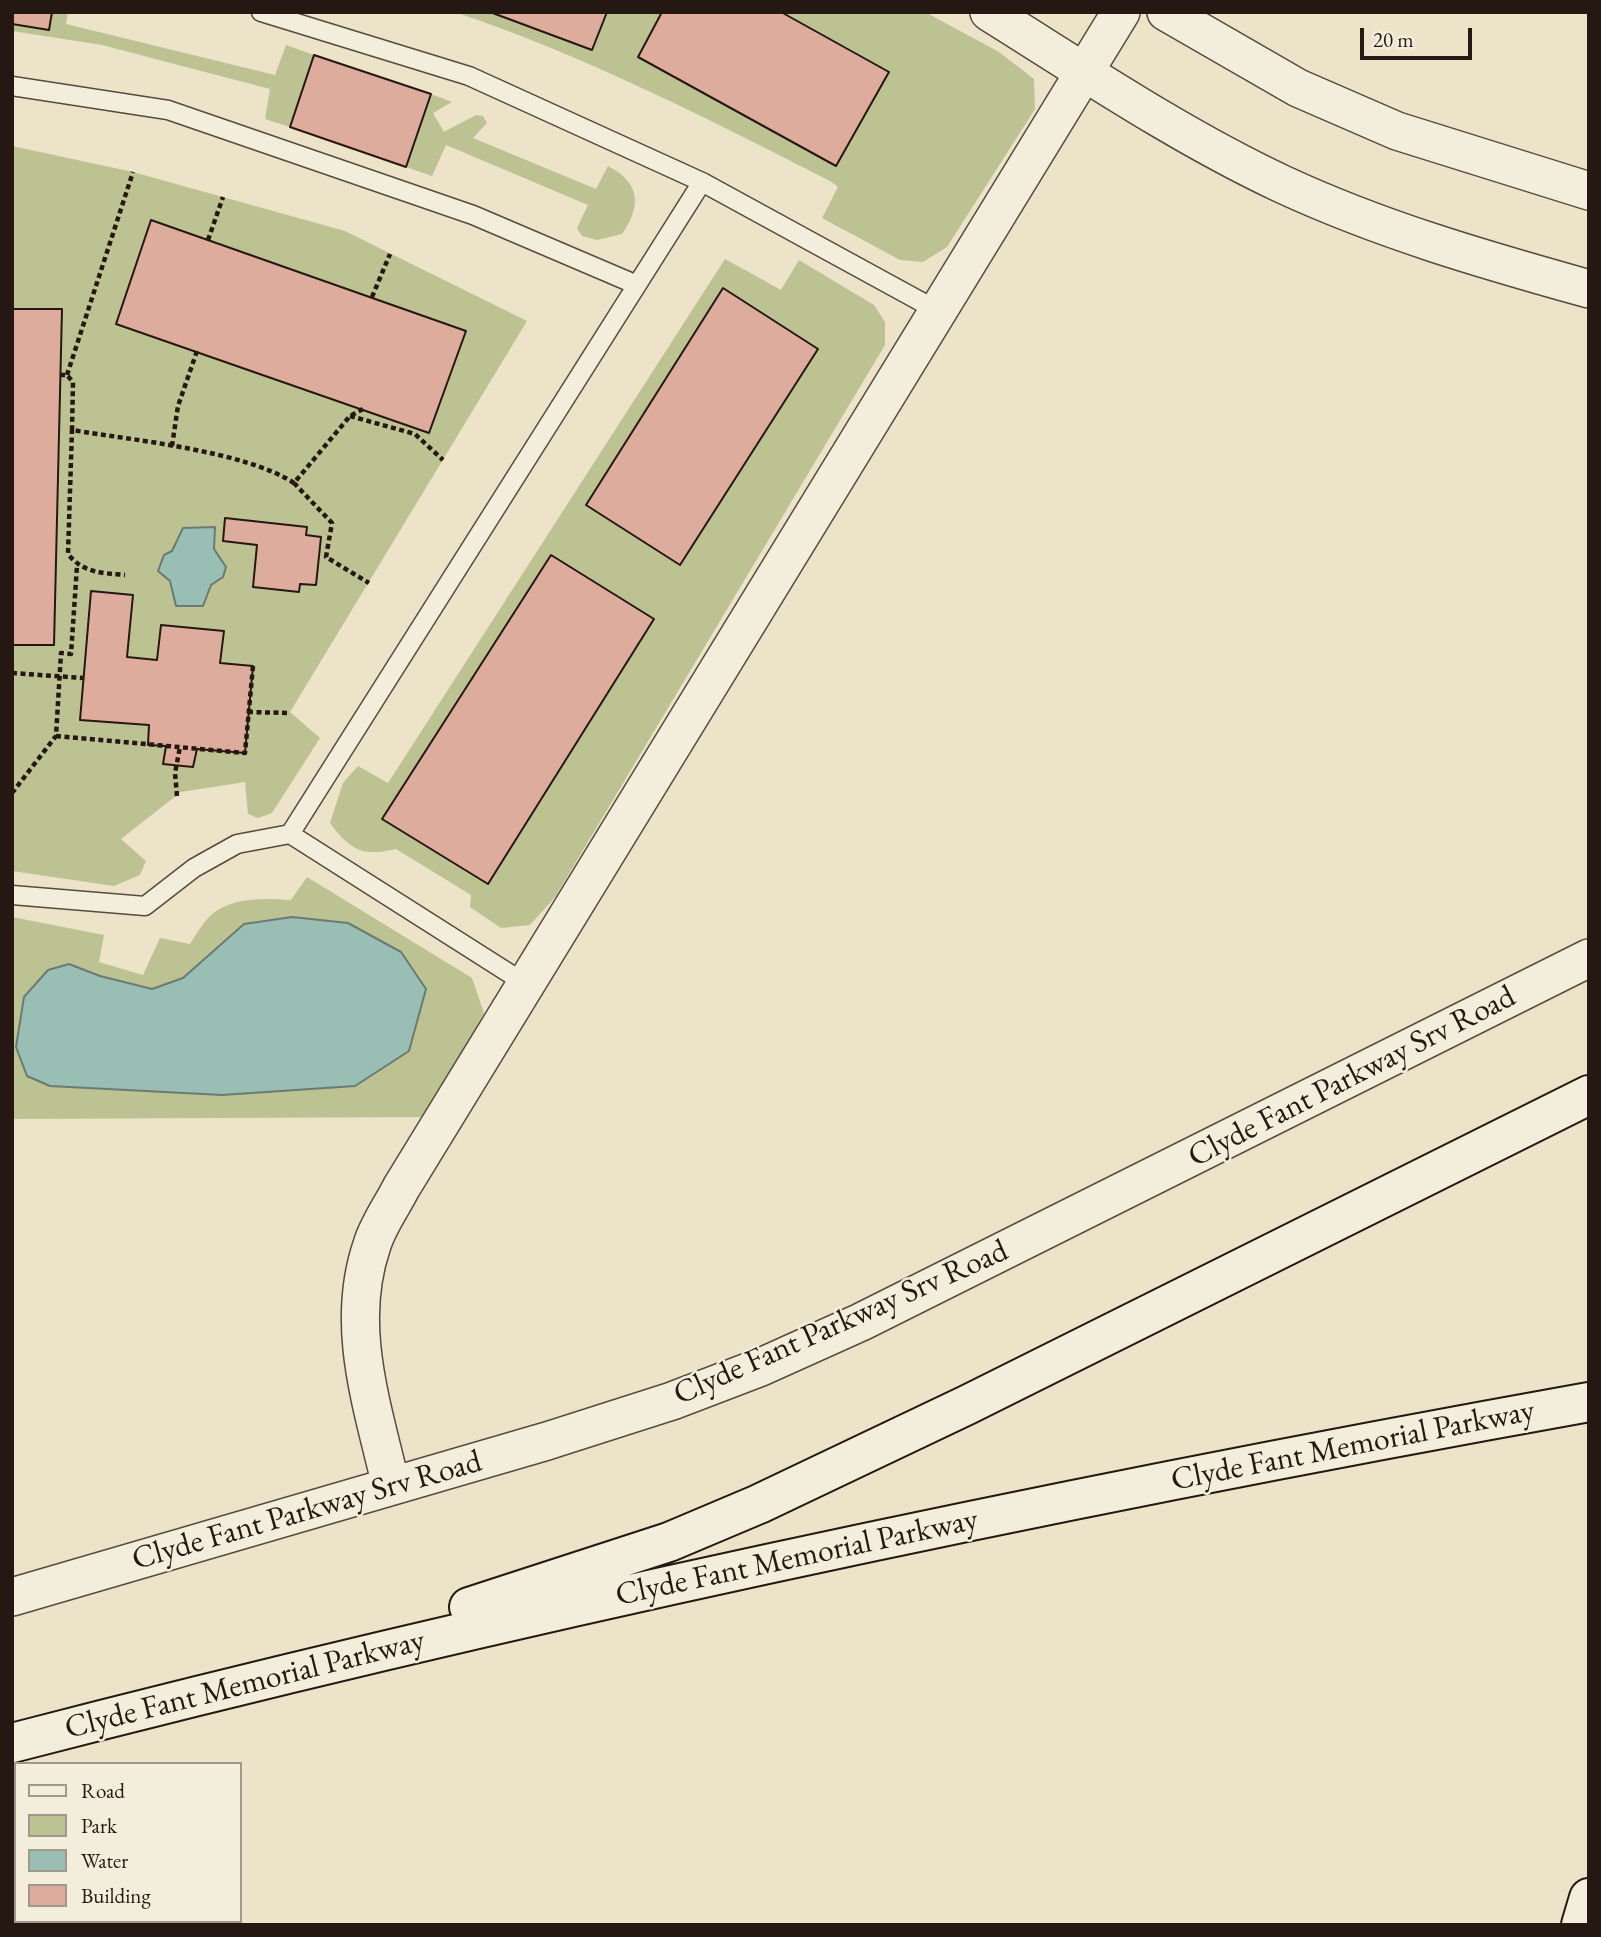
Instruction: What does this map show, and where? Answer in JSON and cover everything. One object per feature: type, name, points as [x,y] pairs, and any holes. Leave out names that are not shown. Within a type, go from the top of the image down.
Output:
[{"type":"main road","points":[[310,1668],[415,1624],[669,1542],[758,1504],[967,1405],[1589,1095]]},
{"type":"main road","name":"Clyde Fant Memorial Parkway","points":[[12,1743],[578,1604],[1326,1449],[1589,1402]]},
{"type":"main road","points":[[1581,1925],[1589,1898]]},
{"type":"street","points":[[989,12],[1181,131],[1282,184],[1380,225],[1589,289]]},
{"type":"street","points":[[391,1486],[361,1353],[359,1298],[372,1244],[401,1188],[1121,12]]},
{"type":"street","points":[[1166,12],[1298,88],[1398,131],[1589,191]]},
{"type":"street","name":"Clyde Fant Parkway Srv Road","points":[[12,1597],[660,1405],[761,1367],[874,1316],[1589,958]]},
{"type":"lane","points":[[261,12],[469,76],[702,182],[938,311]]},
{"type":"lane","points":[[12,86],[168,110],[473,215],[637,285]]},
{"type":"lane","points":[[290,834],[702,182]]},
{"type":"lane","points":[[12,895],[145,906],[194,868],[237,844],[290,834],[526,984]]},
{"type":"path","points":[[67,374],[133,172]]},
{"type":"path","points":[[208,240],[223,197]]},
{"type":"path","points":[[372,297],[390,254]]},
{"type":"path","points":[[172,446],[178,407],[197,351]]},
{"type":"path","points":[[60,375],[67,374]]},
{"type":"path","points":[[67,374],[73,382],[68,554],[77,566],[97,572],[125,575]]},
{"type":"path","points":[[294,483],[349,416],[363,409]]},
{"type":"path","points":[[349,416],[415,435],[443,460]]},
{"type":"path","points":[[72,428],[172,446],[273,470],[294,483],[332,523],[326,557],[369,583]]},
{"type":"path","points":[[12,793],[56,736],[61,653],[71,654],[77,566]]},
{"type":"path","points":[[56,736],[245,753],[253,666]]},
{"type":"path","points":[[12,673],[83,678]]},
{"type":"path","points":[[248,712],[290,713]]},
{"type":"path","points":[[177,796],[175,773],[180,747]]},
{"type":"green space","points":[[52,12],[68,12],[66,24],[275,75],[286,45],[314,55],[290,127],[265,119],[270,89],[102,45],[12,31],[12,24],[49,30]]},
{"type":"green space","points":[[455,12],[490,12],[592,50],[607,12],[662,12],[638,57],[836,166],[888,72],[781,12],[925,12],[999,52],[1034,79],[1035,109],[947,247],[923,262],[900,260],[822,218],[838,187],[830,181],[692,111],[598,68]]},
{"type":"green space","points":[[431,94],[452,102],[433,113],[444,132],[476,115],[483,116],[487,123],[473,138],[596,189],[608,166],[619,173],[632,187],[635,204],[633,214],[622,234],[597,240],[582,236],[577,228],[588,205],[446,145],[432,176],[406,167]]},
{"type":"green space","points":[[12,146],[133,172],[345,231],[527,321],[290,712],[320,738],[272,813],[258,818],[248,814],[245,782],[181,792],[121,839],[146,861],[140,875],[114,886],[12,871]]},
{"type":"green space","points":[[725,259],[781,290],[799,260],[874,305],[885,322],[885,345],[555,897],[530,925],[501,928],[470,907],[471,895],[396,849],[366,851],[344,840],[330,823],[343,783],[358,766],[388,783]],"holes":[[[723,289],[818,349],[679,565],[586,505]],[[551,555],[654,619],[488,884],[382,819]]]},
{"type":"green space","points":[[307,877],[472,978],[484,1013],[427,1117],[12,1119],[12,917],[104,935],[99,962],[143,975],[160,938],[190,944],[207,919],[218,910],[248,900],[291,900]]},
{"type":"water","points":[[215,527],[214,549],[226,567],[223,577],[211,585],[203,606],[176,606],[170,581],[158,571],[164,555],[172,551],[183,528]]},
{"type":"water","points":[[292,917],[348,923],[401,952],[426,989],[409,1051],[355,1086],[222,1095],[50,1086],[27,1076],[16,1047],[24,997],[48,970],[69,964],[100,976],[152,989],[183,978],[244,924]]},
{"type":"building","points":[[12,12],[52,12],[49,30],[12,24]]},
{"type":"building","points":[[490,12],[607,12],[592,50]]},
{"type":"building","points":[[662,12],[781,12],[889,72],[836,166],[638,57]]},
{"type":"building","points":[[314,55],[431,94],[406,167],[290,127]]},
{"type":"building","points":[[151,220],[466,331],[429,433],[116,324]]},
{"type":"building","points":[[723,288],[818,349],[680,565],[586,505]]},
{"type":"building","points":[[12,309],[62,309],[54,645],[12,645]]},
{"type":"building","points":[[225,518],[307,527],[306,535],[321,537],[316,585],[300,584],[299,592],[253,587],[257,545],[223,541]]},
{"type":"building","points":[[551,555],[654,619],[488,884],[382,819]]},
{"type":"building","points":[[91,591],[133,595],[127,657],[157,660],[161,625],[224,631],[220,663],[253,666],[245,753],[197,749],[193,767],[163,764],[166,746],[148,745],[149,725],[80,720]]}]
